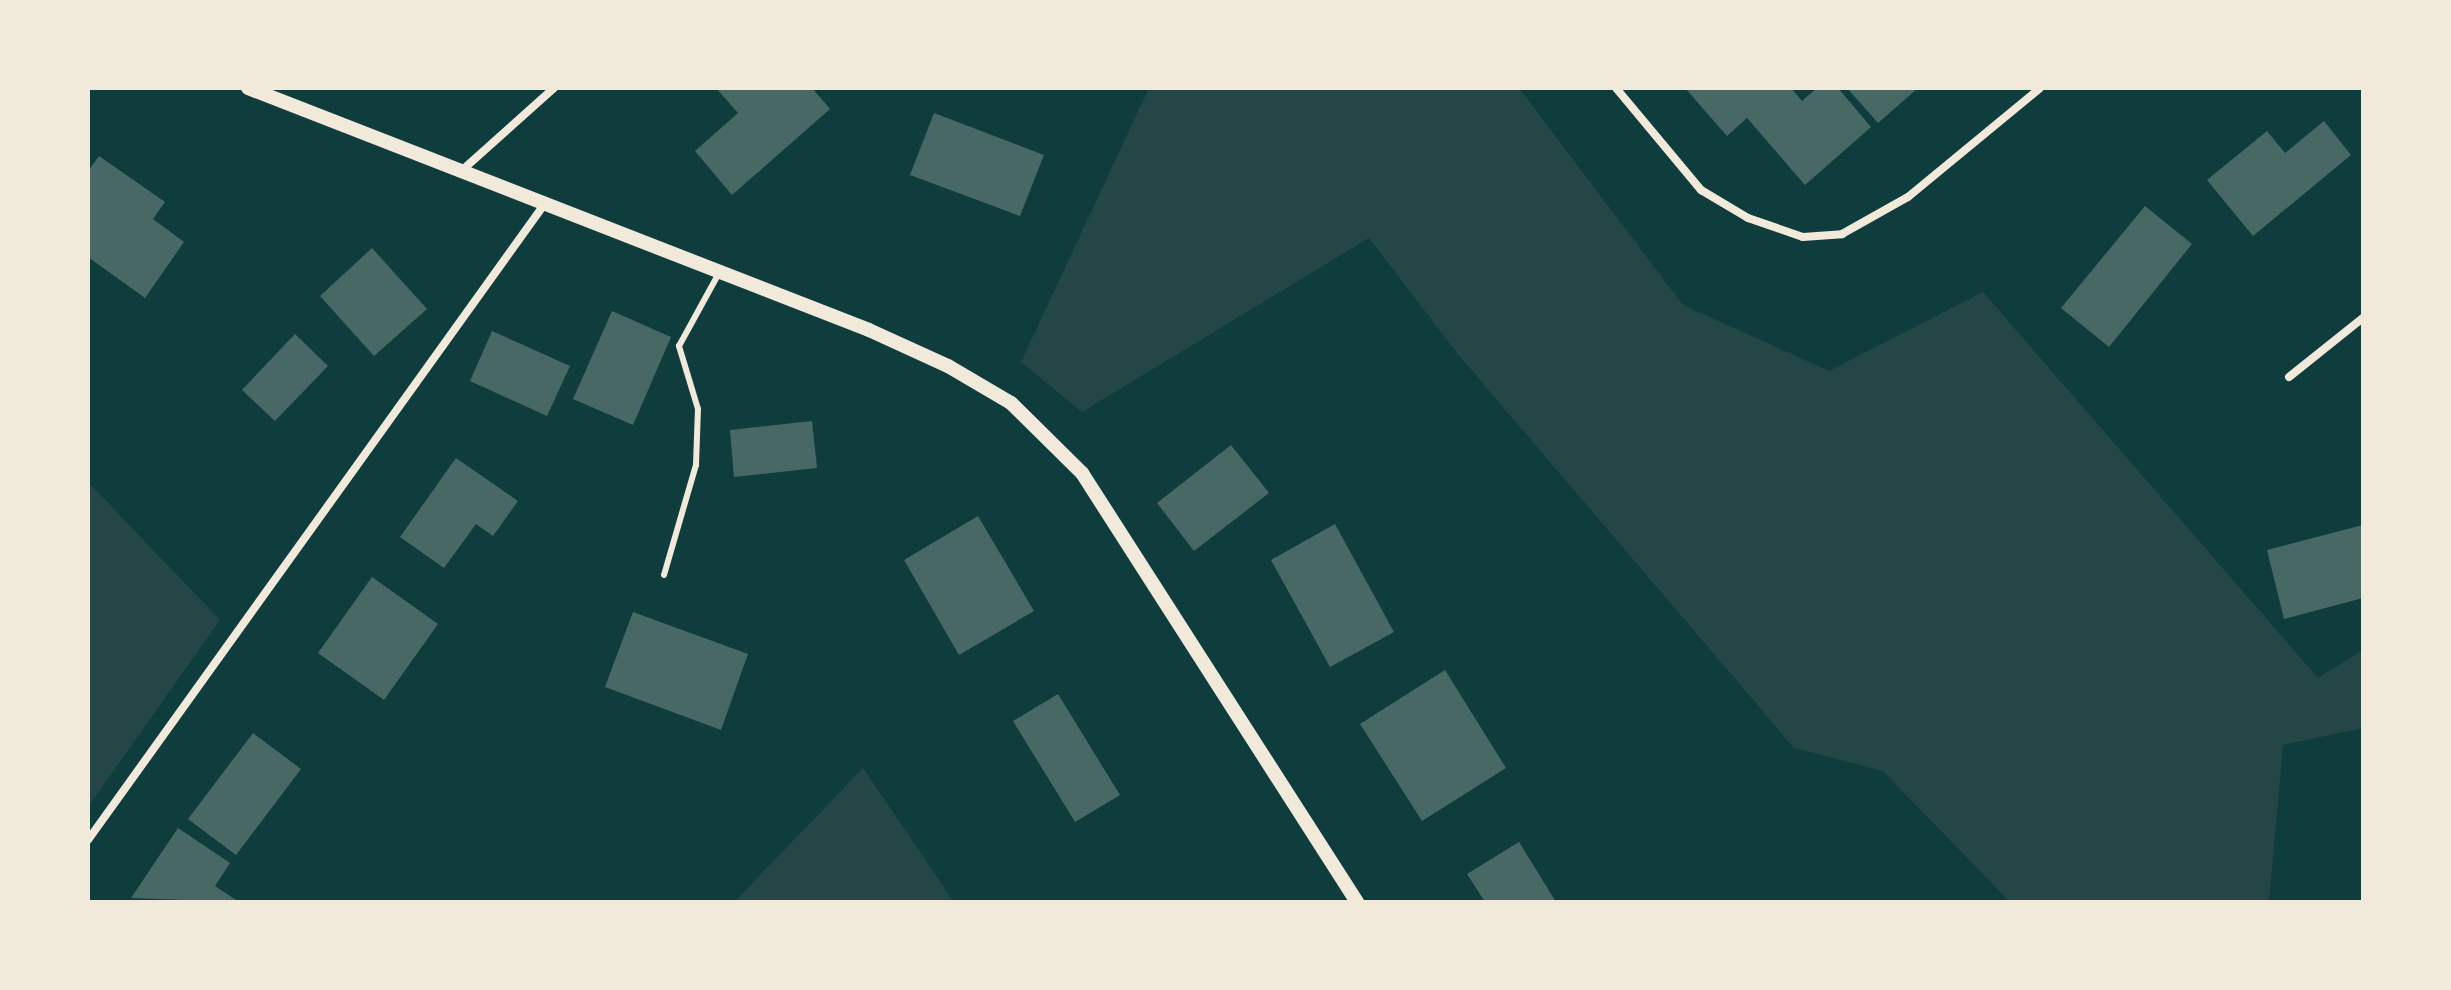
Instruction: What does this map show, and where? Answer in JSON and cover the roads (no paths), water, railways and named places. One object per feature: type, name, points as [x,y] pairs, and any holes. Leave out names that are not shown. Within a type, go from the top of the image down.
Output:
[{"type":"street","points":[[248,88],[948,366],[1011,403],[1045,431],[1082,473],[1357,902]]},
{"type":"street","points":[[458,173],[554,88]]},
{"type":"street","points":[[1616,88],[1701,190],[1748,218],[1803,237],[1842,234],[1908,197],[2040,88]]},
{"type":"street","points":[[88,840],[543,206]]},
{"type":"street","points":[[2289,377],[2363,318]]},
{"type":"lane","points":[[664,575],[696,465],[698,409],[679,346],[719,273]]}]
